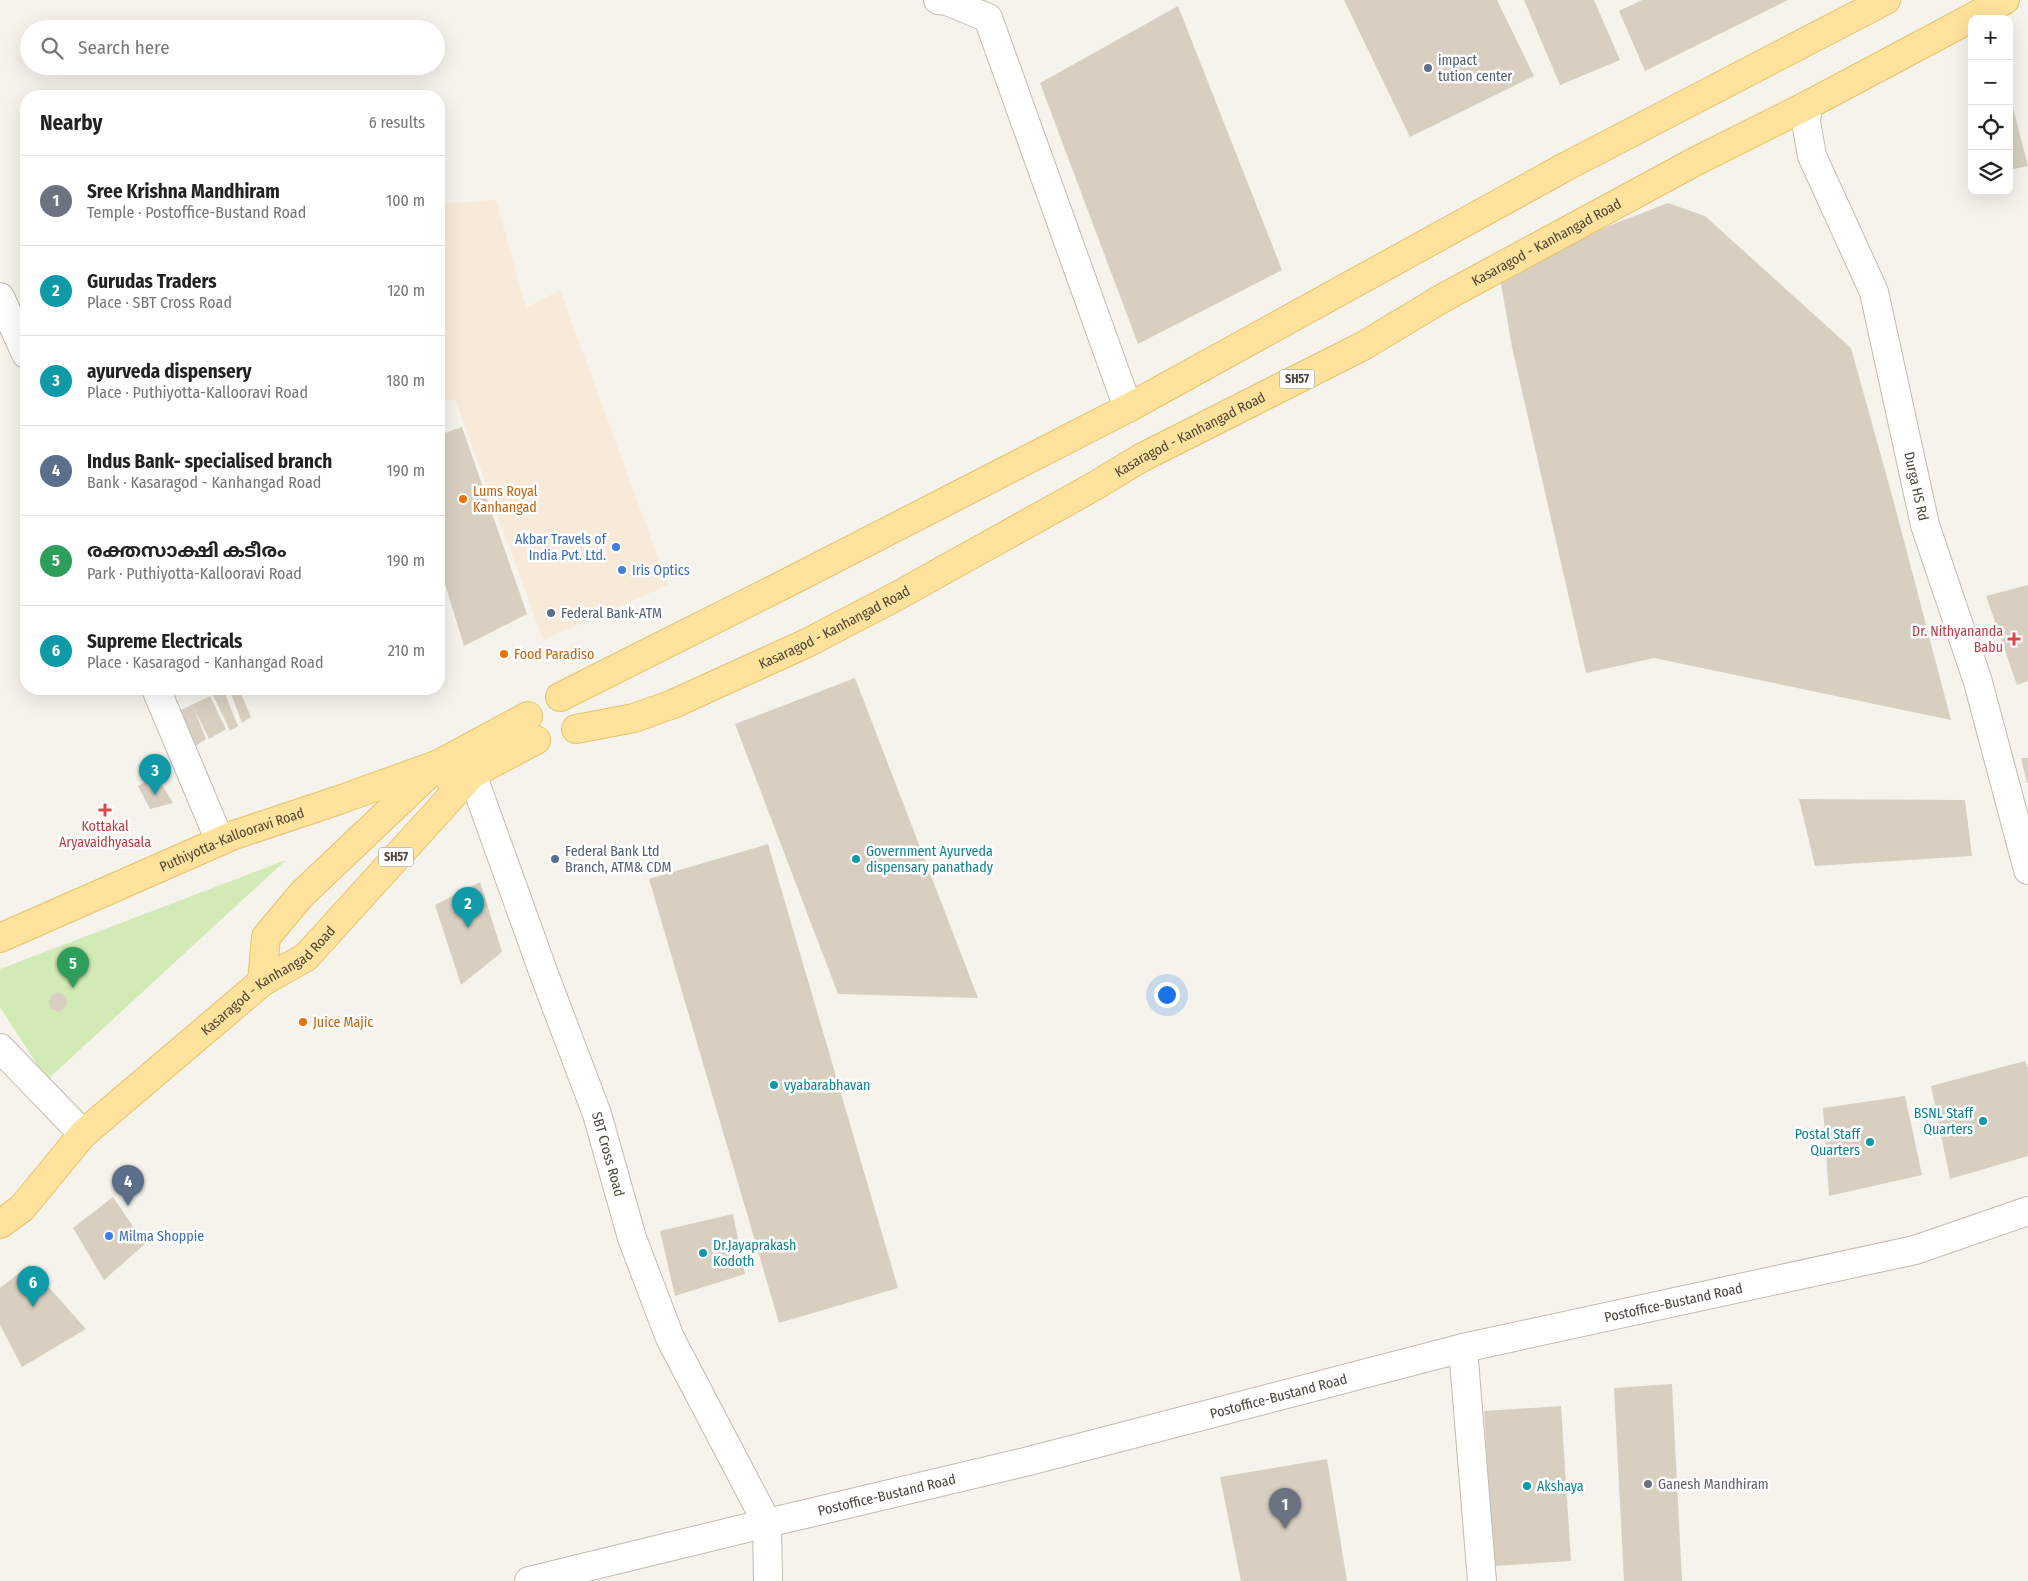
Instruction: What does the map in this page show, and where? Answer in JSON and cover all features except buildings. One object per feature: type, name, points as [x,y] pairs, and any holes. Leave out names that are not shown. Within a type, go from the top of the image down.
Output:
[{"type":"main road","points":[[560,697],[790,582],[1128,408],[1565,167],[1886,0]]},
{"type":"main road","name":"Kasaragod - Kanhangad Road","points":[[576,729],[642,716],[673,704],[807,643],[897,596],[1094,487],[1141,458],[1363,346],[1441,299],[1672,173],[1808,105],[2005,0]]},
{"type":"main road","points":[[551,696],[560,697],[572,706],[576,729],[567,742],[551,746],[532,728],[536,702],[551,696]]},
{"type":"main road","points":[[262,982],[266,937],[302,894],[439,764],[532,728]]},
{"type":"main road","name":"Kasaragod - Kanhangad Road","points":[[0,1224],[22,1208],[83,1134],[262,982],[306,957],[465,782],[532,728]]},
{"type":"main road","points":[[439,764],[465,782]]},
{"type":"main road","name":"Puthiyotta-Kallooravi Road","points":[[0,938],[220,841],[439,764]]},
{"type":"street","points":[[938,0],[947,1],[988,18],[1128,408]]},
{"type":"street","name":"Durga HS Rd","points":[[1808,105],[1806,122],[1812,156],[1874,292],[1925,525],[1978,682],[2028,870]]},
{"type":"street","points":[[0,297],[20,341]]},
{"type":"street","points":[[159,695],[220,841]]},
{"type":"street","name":"SBT Cross Road","points":[[465,782],[540,965],[597,1114],[632,1238],[670,1338],[766,1523]]},
{"type":"street","points":[[0,1048],[83,1134]]},
{"type":"street","name":"Postoffice-Bustand Road","points":[[529,1581],[1025,1462],[1463,1348],[1915,1250],[2028,1211]]},
{"type":"street","points":[[1463,1348],[1482,1581]]},
{"type":"street","points":[[766,1523],[768,1581]]},
{"type":"shaded area","points":[[496,200],[526,308],[560,290],[668,585],[543,640],[455,399],[445,401],[445,204]]},
{"type":"green space","points":[[286,860],[47,1080],[0,1007],[0,969]]},
{"type":"place","name":"impact tution center","points":[[1428,68]]},
{"type":"place","name":"Lums Royal Kanhangad","points":[[463,499]]},
{"type":"place","name":"Akbar Travels of India Pvt. Ltd.","points":[[616,547]]},
{"type":"place","name":"Iris Optics","points":[[622,570]]},
{"type":"place","name":"Federal Bank-ATM","points":[[551,613]]},
{"type":"place","name":"Dr. Nithyananda Babu","points":[[2014,639]]},
{"type":"place","name":"Food Paradiso","points":[[504,654]]},
{"type":"place","name":"ayurveda dispensery","points":[[155,795]]},
{"type":"place","name":"Kottakal Aryavaidhyasala","points":[[105,810]]},
{"type":"place","name":"Federal Bank Ltd Branch, ATM& CDM","points":[[555,859]]},
{"type":"place","name":"Government Ayurveda dispensary panathady","points":[[856,859]]},
{"type":"place","name":"Gurudas Traders","points":[[468,928]]},
{"type":"place","name":"രക്തസാക്ഷി കടീരം","points":[[73,988]]},
{"type":"place","name":"Juice Majic","points":[[303,1022]]},
{"type":"place","name":"vyabarabhavan","points":[[774,1085]]},
{"type":"place","name":"BSNL Staff Quarters","points":[[1983,1121]]},
{"type":"place","name":"Postal Staff Quarters","points":[[1870,1142]]},
{"type":"place","name":"Indus Bank- specialised branch","points":[[128,1206]]},
{"type":"place","name":"Milma Shoppie","points":[[109,1236]]},
{"type":"place","name":"Dr.Jayaprakash Kodoth","points":[[703,1253]]},
{"type":"place","name":"Supreme Electricals","points":[[33,1307]]},
{"type":"place","name":"Ganesh Mandhiram","points":[[1648,1484]]},
{"type":"place","name":"Akshaya","points":[[1527,1486]]},
{"type":"place","name":"Sree Krishna Mandhiram","points":[[1285,1529]]}]
